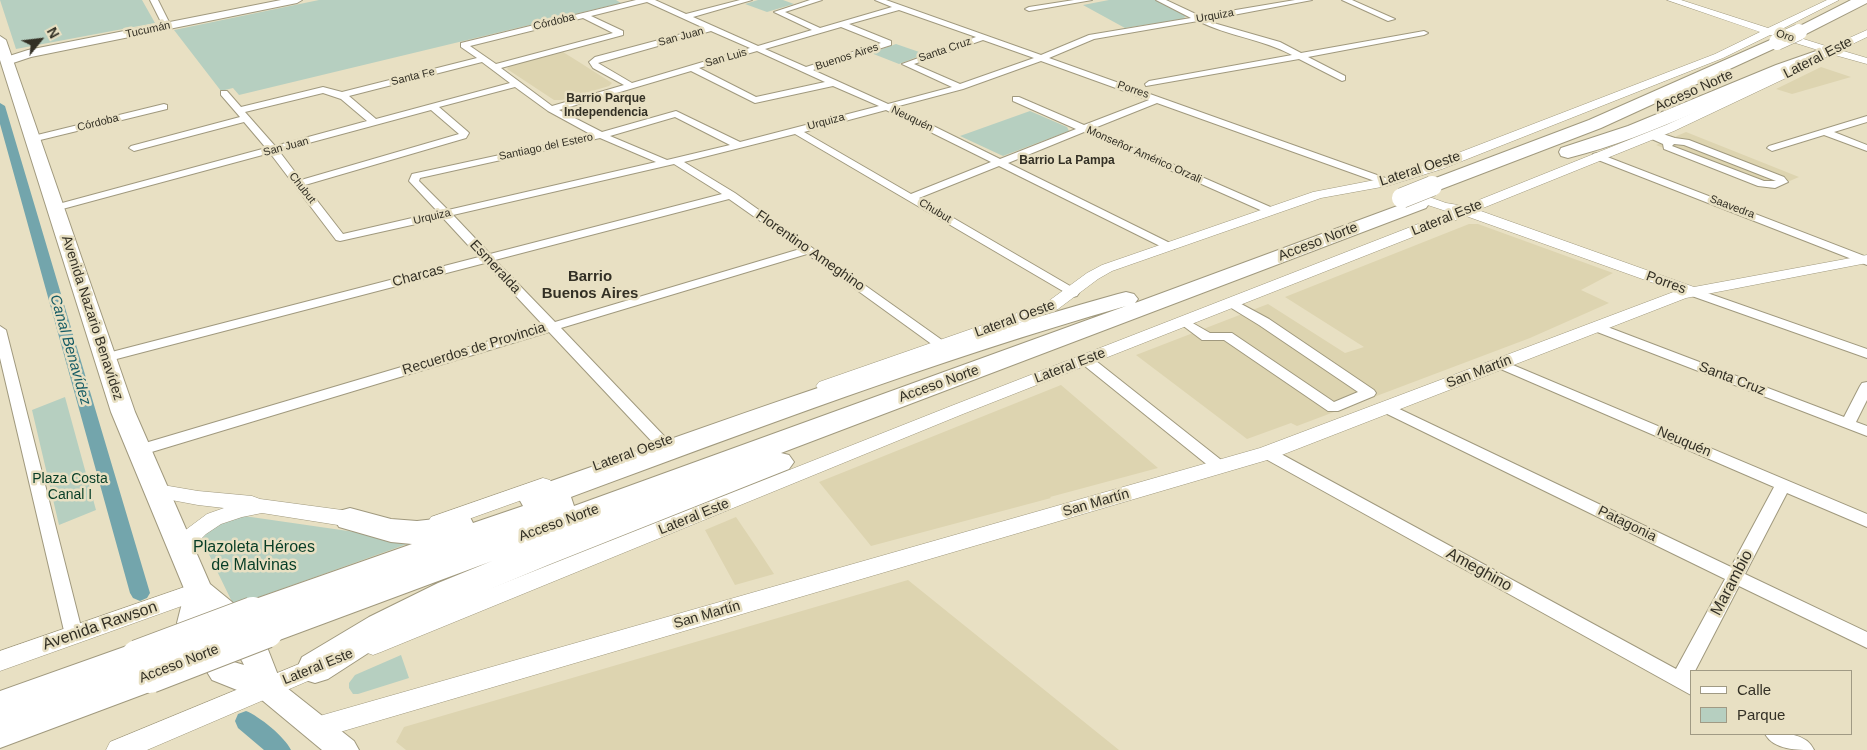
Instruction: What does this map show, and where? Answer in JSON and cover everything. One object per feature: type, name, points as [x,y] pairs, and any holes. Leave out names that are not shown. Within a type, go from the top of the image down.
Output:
[{"type":"highway","name":"Acceso Norte","points":[[0,732],[144,667],[1418,192],[1630,109],[1785,38],[1862,0]]},
{"type":"highway","name":"Acceso Norte","points":[[260,623],[1085,345],[1418,192],[1502,172],[1643,114],[1785,38],[1867,8]]},
{"type":"highway","points":[[1502,172],[1634,130],[1825,52]]},
{"type":"highway","points":[[350,519],[398,533],[442,531],[944,352],[1130,298]]},
{"type":"highway","points":[[315,668],[402,616],[459,588],[936,400],[1001,372],[1085,345]]},
{"type":"highway","name":"Acceso Norte","points":[[0,707],[144,667]]},
{"type":"main road","name":"Tucumán","points":[[3,62],[28,54],[277,2],[297,0]]},
{"type":"main road","name":"Avenida Nazario Benavídez","points":[[0,40],[3,62],[32,139],[123,412],[199,591]]},
{"type":"main road","points":[[199,591],[192,623],[223,671],[267,688],[344,750]]},
{"type":"street","points":[[154,0],[167,26]]},
{"type":"street","name":"Córdoba","points":[[464,45],[645,0]]},
{"type":"street","name":"Neuquén","points":[[649,0],[886,106],[1170,246]]},
{"type":"street","points":[[687,16],[748,0]]},
{"type":"street","points":[[818,0],[778,12],[820,31]]},
{"type":"street","name":"Porres","points":[[879,0],[1418,192]]},
{"type":"street","points":[[890,4],[906,0]]},
{"type":"street","points":[[1029,9],[1088,0]]},
{"type":"street","points":[[1160,0],[1214,26],[1271,42],[1342,78]]},
{"type":"street","name":"Urquiza","points":[[340,238],[671,162],[960,87],[1042,58],[1092,37],[1308,0]]},
{"type":"street","points":[[1346,0],[1391,19]]},
{"type":"street","name":"Oro","points":[[1672,0],[1825,52],[1867,61]]},
{"type":"street","name":"Lateral Oeste","points":[[180,546],[214,519],[240,510],[262,506],[350,519],[407,524],[432,523],[464,514],[1052,306],[1073,293],[1101,271],[1271,211],[1326,193],[1418,192],[1437,166],[1719,56],[1785,38],[1834,0]]},
{"type":"street","name":"San Luis","points":[[551,109],[900,7]]},
{"type":"street","points":[[494,67],[620,34],[584,15]]},
{"type":"street","name":"Buenos Aires","points":[[805,70],[888,43],[842,24]]},
{"type":"street","name":"San Juan","points":[[632,86],[593,62],[598,59],[712,28]]},
{"type":"street","name":"Lateral Este","points":[[1085,345],[1184,322],[1466,210],[1723,105],[1867,32]]},
{"type":"street","points":[[1149,84],[1424,33]]},
{"type":"street","name":"Santa Cruz","points":[[960,87],[906,64],[984,37]]},
{"type":"street","name":"Florentino Ameghino","points":[[464,45],[551,109],[582,127],[671,162],[730,195],[942,345]]},
{"type":"street","name":"Santa Fe","points":[[342,95],[484,59]]},
{"type":"street","points":[[692,68],[755,100],[833,83]]},
{"type":"street","name":"San Juan","points":[[55,208],[516,84]]},
{"type":"street","points":[[134,148],[323,90],[333,91],[342,95],[375,122]]},
{"type":"street","name":"Chubut","points":[[224,93],[273,150],[340,238]]},
{"type":"street","name":"Monseñor Américo Orzali","points":[[1016,99],[1271,211]]},
{"type":"street","points":[[913,197],[1158,99]]},
{"type":"street","name":"Córdoba","points":[[32,139],[164,107]]},
{"type":"street","points":[[300,184],[463,136],[464,133],[433,107]]},
{"type":"street","name":"Santiago del Estero","points":[[416,176],[601,136],[676,114],[738,145]]},
{"type":"street","points":[[1772,148],[1867,119]]},
{"type":"street","name":"Chubut","points":[[796,130],[913,197],[1073,293]]},
{"type":"street","points":[[1824,132],[1867,148]]},
{"type":"street","points":[[1652,135],[1686,142],[1780,179],[1782,182],[1775,185],[1762,184],[1667,147],[1670,143],[1652,135]]},
{"type":"street","name":"Saavedra","points":[[1597,156],[1866,260]]},
{"type":"street","name":"Esmeralda","points":[[416,176],[414,181],[662,443]]},
{"type":"street","name":"Porres","points":[[1418,192],[1393,189],[1443,207],[1466,210],[1867,354]]},
{"type":"street","name":"Charcas","points":[[105,358],[730,195]]},
{"type":"street","name":"Recuerdos de Provincia","points":[[140,450],[810,250]]},
{"type":"street","name":"San Martín","points":[[316,728],[1267,453],[1682,294],[1866,260]]},
{"type":"street","points":[[1184,322],[1207,337],[1227,336],[1333,408],[1369,393],[1264,322],[1232,303]]},
{"type":"street","name":"Santa Cruz","points":[[1597,327],[1867,431]]},
{"type":"street","points":[[0,330],[74,635]]},
{"type":"street","points":[[1085,345],[1220,467]]},
{"type":"street","name":"Neuquén","points":[[1501,364],[1867,521]]},
{"type":"street","points":[[1848,424],[1867,386]]},
{"type":"street","name":"Patagonia","points":[[1386,408],[1867,640]]},
{"type":"street","name":"Ameghino","points":[[1267,453],[1685,684]]},
{"type":"street","name":"Marambio","points":[[1691,670],[1735,576],[1783,485]]},
{"type":"street","points":[[157,491],[198,498],[254,503],[262,506]]},
{"type":"street","name":"Avenida Rawson","points":[[0,661],[199,591]]},
{"type":"street","name":"Lateral Este","points":[[267,688],[315,668]]},
{"type":"street","points":[[119,750],[267,688]]},
{"type":"street","points":[[1777,735],[1804,750]]},
{"type":"shaded area","points":[[563,52],[612,83],[609,86],[562,100],[554,100],[507,69],[509,66]]},
{"type":"shaded area","points":[[1821,67],[1851,77],[1792,94],[1776,89]]},
{"type":"shaded area","points":[[1686,132],[1799,177],[1771,189],[1656,145]]},
{"type":"shaded area","points":[[1469,224],[1478,224],[1613,273],[1581,290],[1609,303],[1530,338],[1297,426],[1291,423],[1247,439],[1136,355],[1268,304],[1345,353],[1364,347],[1285,297]]},
{"type":"shaded area","points":[[1061,385],[1158,468],[871,546],[819,482]]},
{"type":"shaded area","points":[[736,517],[774,574],[735,585],[705,530]]},
{"type":"shaded area","points":[[908,580],[1119,750],[406,750],[396,742],[404,727]]},
{"type":"green space","points":[[0,0],[142,0],[155,23],[16,49]]},
{"type":"green space","points":[[319,0],[616,0],[621,3],[239,95],[233,88],[221,91],[174,30]]},
{"type":"green space","points":[[758,0],[783,0],[794,4],[767,12],[745,4]]},
{"type":"green space","points":[[1109,0],[1155,0],[1186,16],[1183,19],[1125,28],[1083,5]]},
{"type":"green space","points":[[896,44],[925,54],[899,64],[871,53]]},
{"type":"green space","points":[[1030,111],[1067,127],[1069,131],[1003,156],[960,136]]},
{"type":"green space","name":"Plaza Costa Canal I","points":[[65,397],[96,510],[59,525],[32,410]]},
{"type":"green space","name":"Plazoleta Héroes de Malvinas","points":[[244,516],[362,533],[424,538],[234,606],[202,540],[205,534],[214,526]]},
{"type":"green space","points":[[401,655],[409,678],[353,694],[349,688],[349,683],[355,675]]},
{"type":"waterway","name":"Canal Benavídez","points":[[0,106],[140,593]]},
{"type":"waterway","name":"Canal Benavídez","points":[[246,721],[280,750]]},
{"type":"district","name":"Barrio Parque Independencia","points":[[606,106]]},
{"type":"district","name":"Barrio La Pampa","points":[[1067,161]]},
{"type":"district","name":"Barrio Buenos Aires","points":[[590,286]]}]
